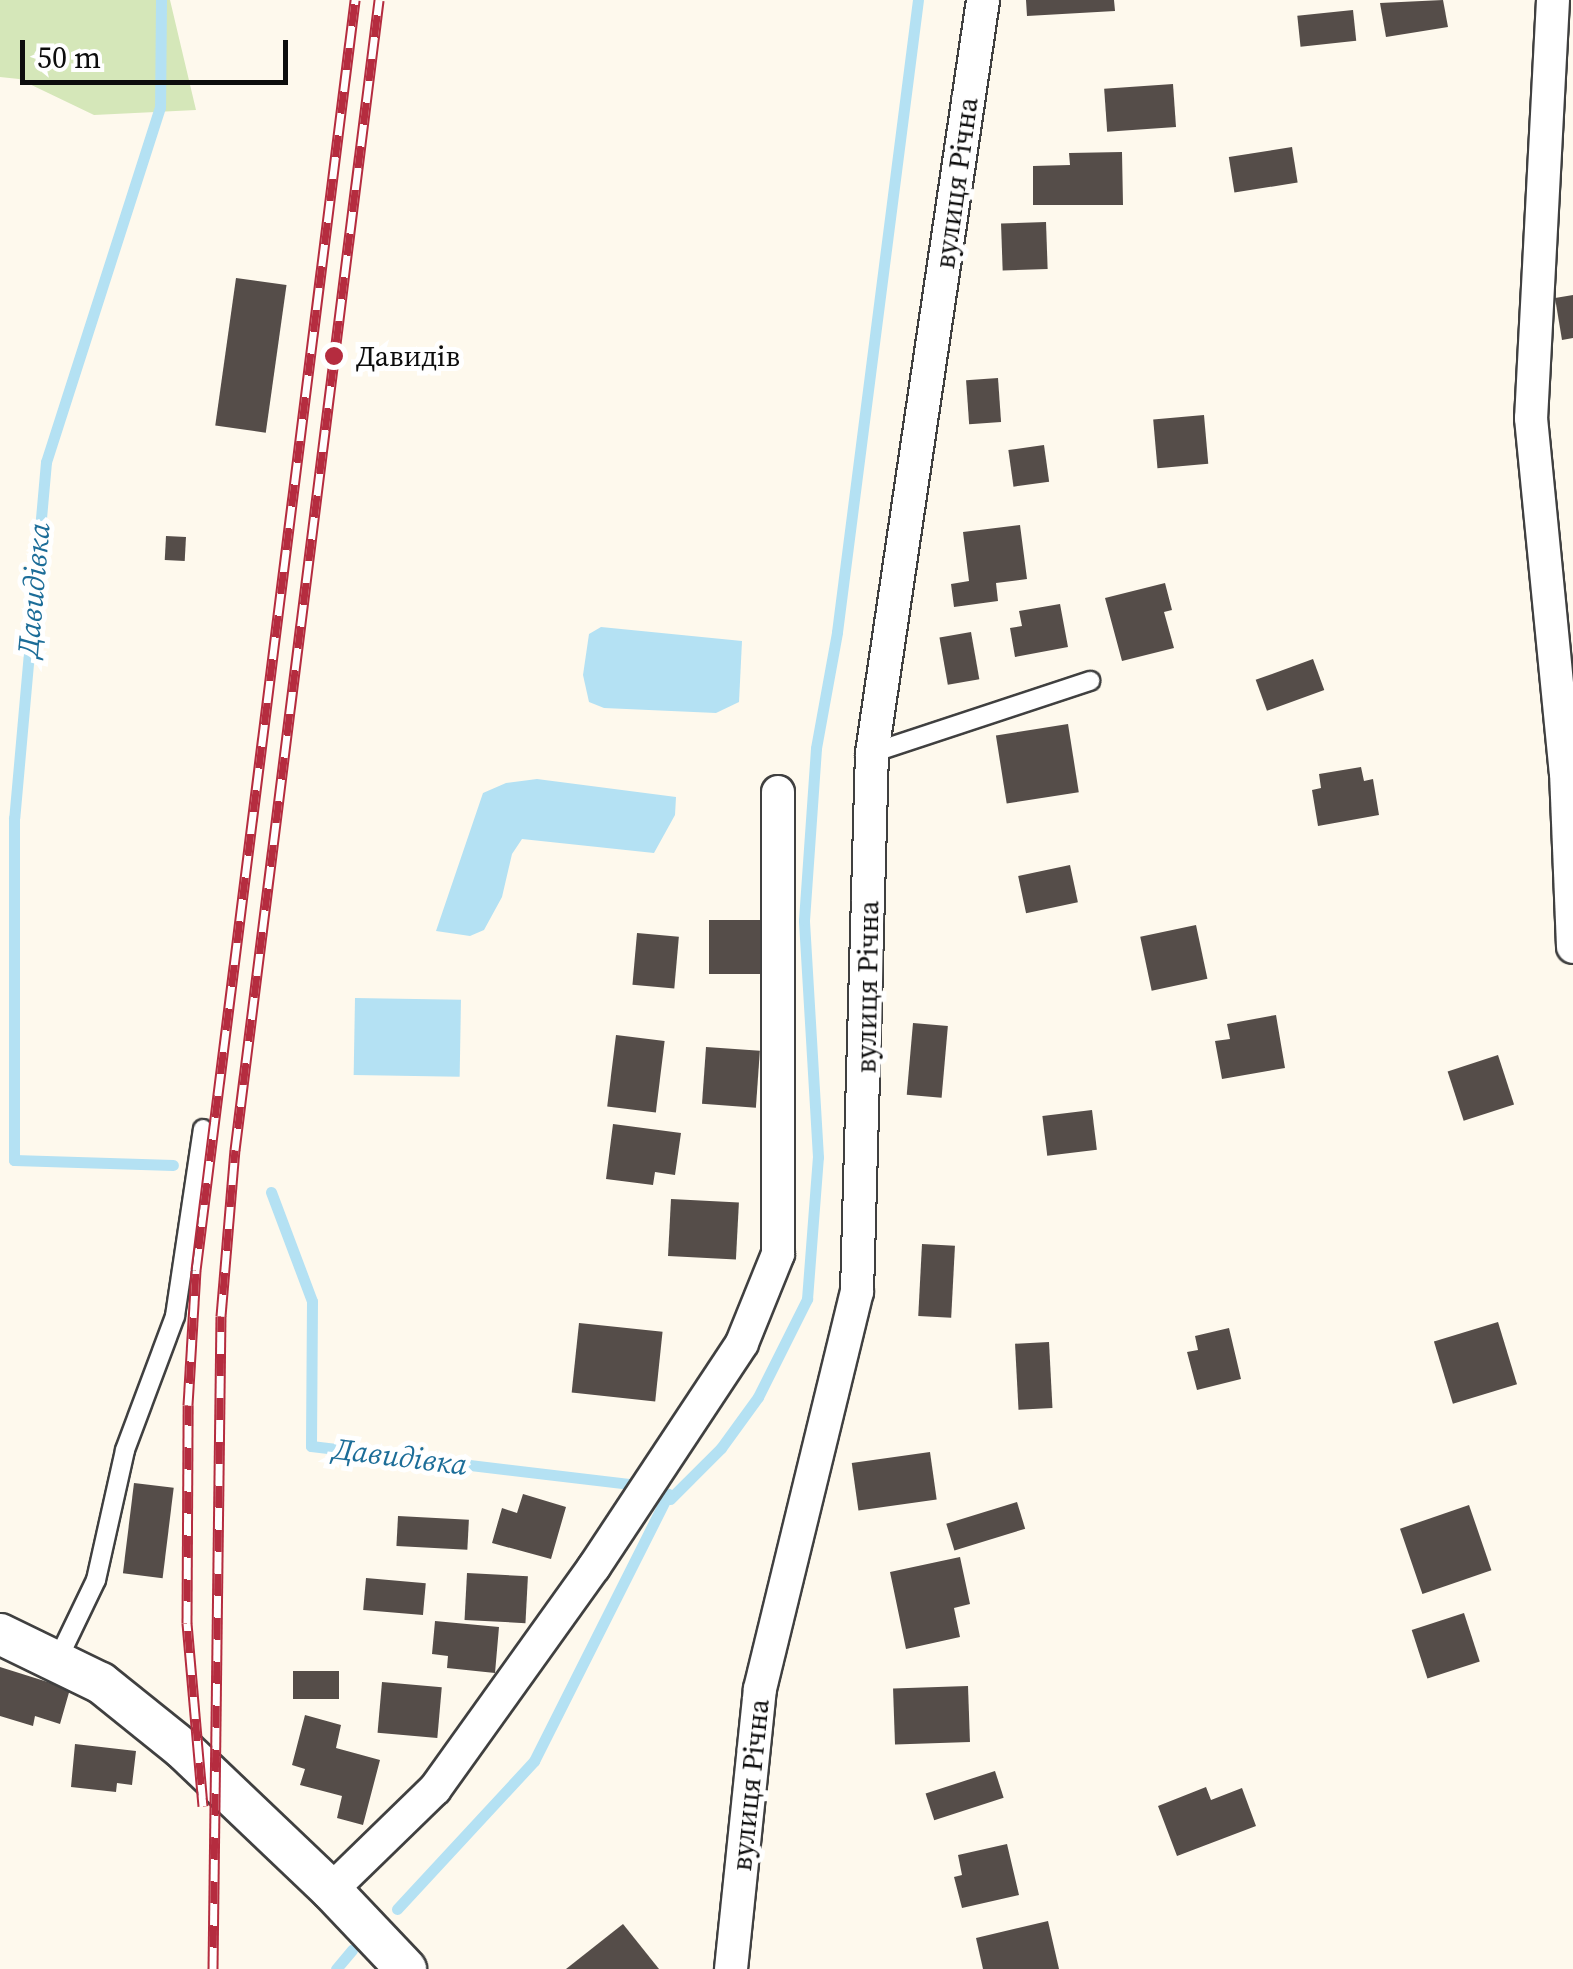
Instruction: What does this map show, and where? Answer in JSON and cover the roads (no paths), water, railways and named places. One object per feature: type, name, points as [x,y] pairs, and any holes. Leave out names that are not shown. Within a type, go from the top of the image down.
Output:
[{"type":"street","name":"вулиця Річна","points":[[731,1969],[760,1689],[857,1292],[872,753],[983,0]]},
{"type":"street","points":[[1553,0],[1532,418],[1566,772],[1573,948]]},
{"type":"street","points":[[331,1890],[435,1789],[582,1583],[742,1343],[778,1254],[778,792]]},
{"type":"street","points":[[0,1634],[58,1659],[101,1684],[184,1749],[331,1890],[406,1969]]},
{"type":"lane","points":[[872,753],[1090,681]]},
{"type":"lane","points":[[58,1659],[96,1580],[125,1450],[175,1316],[204,1129]]},
{"type":"water","points":[[601,627],[742,641],[739,702],[716,713],[604,708],[589,702],[583,675],[589,634]]},
{"type":"water","points":[[537,779],[676,797],[675,815],[654,853],[522,839],[512,854],[502,897],[484,930],[470,936],[436,931],[483,793],[506,783]]},
{"type":"water","points":[[355,998],[461,1000],[460,1077],[354,1075]]},
{"type":"waterway","name":"Давидівка","points":[[161,0],[160,107],[46,462],[14,818],[14,1160],[173,1165]]},
{"type":"waterway","points":[[670,1499],[721,1448],[758,1397],[807,1299],[818,1157],[804,920],[816,748],[837,632],[918,0]]},
{"type":"waterway","name":"Давидівка","points":[[271,1192],[312,1301],[311,1446],[629,1484]]},
{"type":"waterway","name":"Давидівка","points":[[397,1909],[534,1761],[668,1494]]},
{"type":"waterway","name":"Давидівка","points":[[336,1969],[352,1950]]},
{"type":"railway","points":[[203,1806],[187,1623],[188,1405],[196,1270],[355,0]]},
{"type":"railway","points":[[213,1969],[221,1316],[235,1150],[379,0]]},
{"type":"place","name":"Давидів","points":[[334,356]]}]
